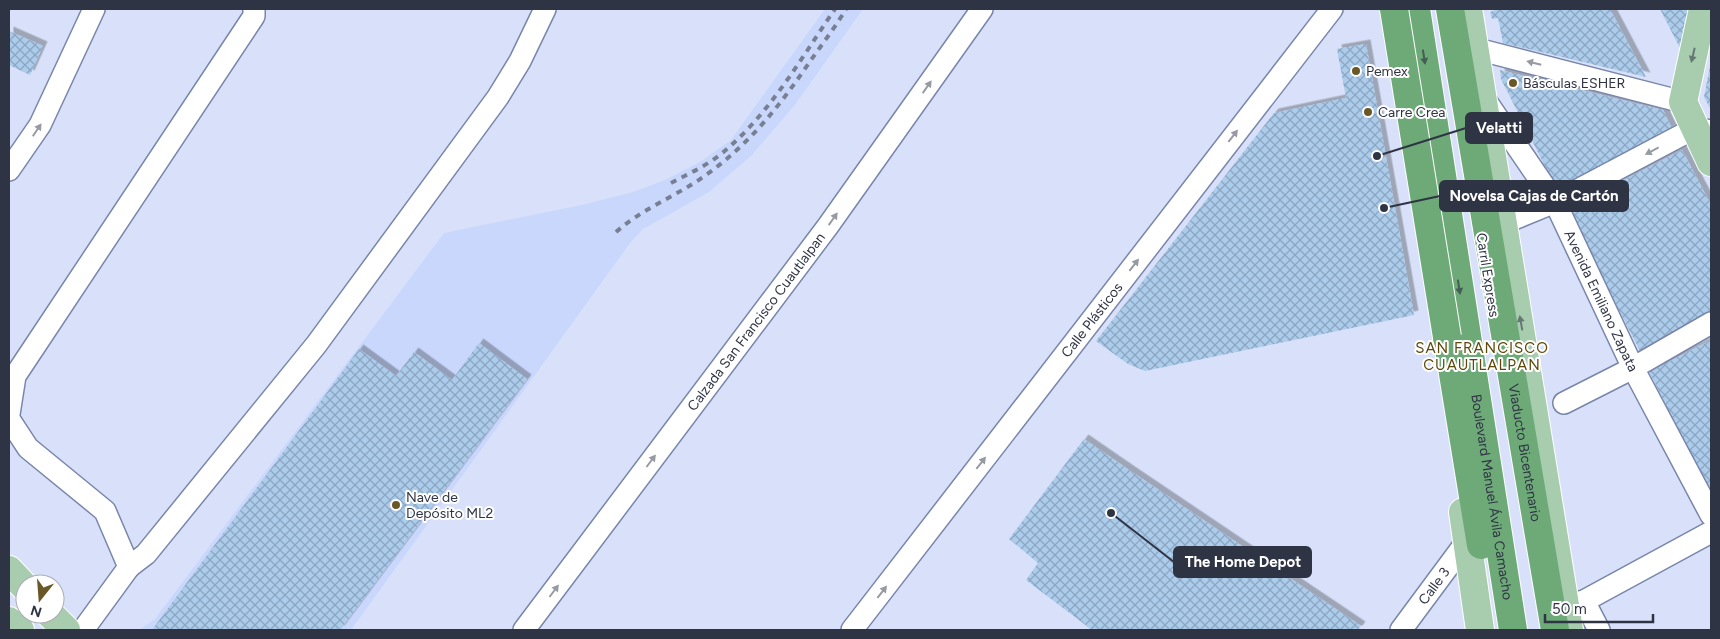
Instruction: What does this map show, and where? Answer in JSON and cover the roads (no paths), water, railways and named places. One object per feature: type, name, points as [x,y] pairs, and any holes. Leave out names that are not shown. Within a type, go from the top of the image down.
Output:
[{"type":"highway","points":[[1394,9],[1513,628]]},
{"type":"highway","name":"Boulevard Manuel Ávila Camacho","points":[[1416,9],[1513,628]]},
{"type":"highway","name":"Boulevard Manuel Ávila Camacho","points":[[1437,9],[1513,628]]},
{"type":"highway","name":"Carril Express","points":[[1445,9],[1547,630]]},
{"type":"highway","name":"Viaducto Bicentenario","points":[[1450,9],[1555,630]]},
{"type":"highway","points":[[1420,220],[1455,260]]},
{"type":"main road","points":[[1385,9],[1420,220],[1480,630]]},
{"type":"main road","points":[[1468,9],[1481,94],[1573,612]]},
{"type":"main road","points":[[1704,9],[1682,102],[1703,130],[1711,162]]},
{"type":"main road","points":[[9,621],[20,630]]},
{"type":"street","points":[[9,170],[40,125],[94,9]]},
{"type":"street","points":[[9,414],[15,376],[254,16],[254,9]]},
{"type":"street","points":[[83,630],[128,567],[146,554],[316,345],[498,97],[520,61],[545,9]]},
{"type":"street","name":"Calzada San Francisco Cuautlalpan","points":[[524,630],[828,226],[982,9]]},
{"type":"street","name":"Calle Plásticos","points":[[852,630],[1332,9]]},
{"type":"street","points":[[1473,48],[1682,102]]},
{"type":"street","name":"Avenida Emiliano Zapata","points":[[1481,94],[1555,202],[1633,368],[1711,515]]},
{"type":"street","points":[[1504,224],[1555,202],[1703,130]]},
{"type":"street","points":[[1564,403],[1633,368],[1711,323]]},
{"type":"street","points":[[9,419],[28,448],[105,511],[128,567]]},
{"type":"street","points":[[1599,630],[1573,612],[1711,532]]},
{"type":"street","name":"Calle 3","points":[[1401,630],[1467,541]]},
{"type":"railway","points":[[671,183],[697,170],[721,154],[738,139],[783,86],[835,9]]},
{"type":"railway","points":[[616,232],[637,216],[706,175],[737,150],[764,122],[788,92],[846,9]]},
{"type":"place","name":"Pemex","points":[[1356,71]]},
{"type":"place","name":"Básculas ESHER","points":[[1513,83]]},
{"type":"place","name":"Carre Crea","points":[[1368,112]]},
{"type":"place","name":"Velatti","points":[[1377,156]]},
{"type":"place","name":"Novelsa Cajas de Cartón","points":[[1384,208]]},
{"type":"place","name":"Nave de Depósito ML2","points":[[396,505]]},
{"type":"place","name":"The Home Depot","points":[[1111,513]]},
{"type":"district","name":"SAN FRANCISCO CUAUTLALPAN","points":[[1482,356]]}]
